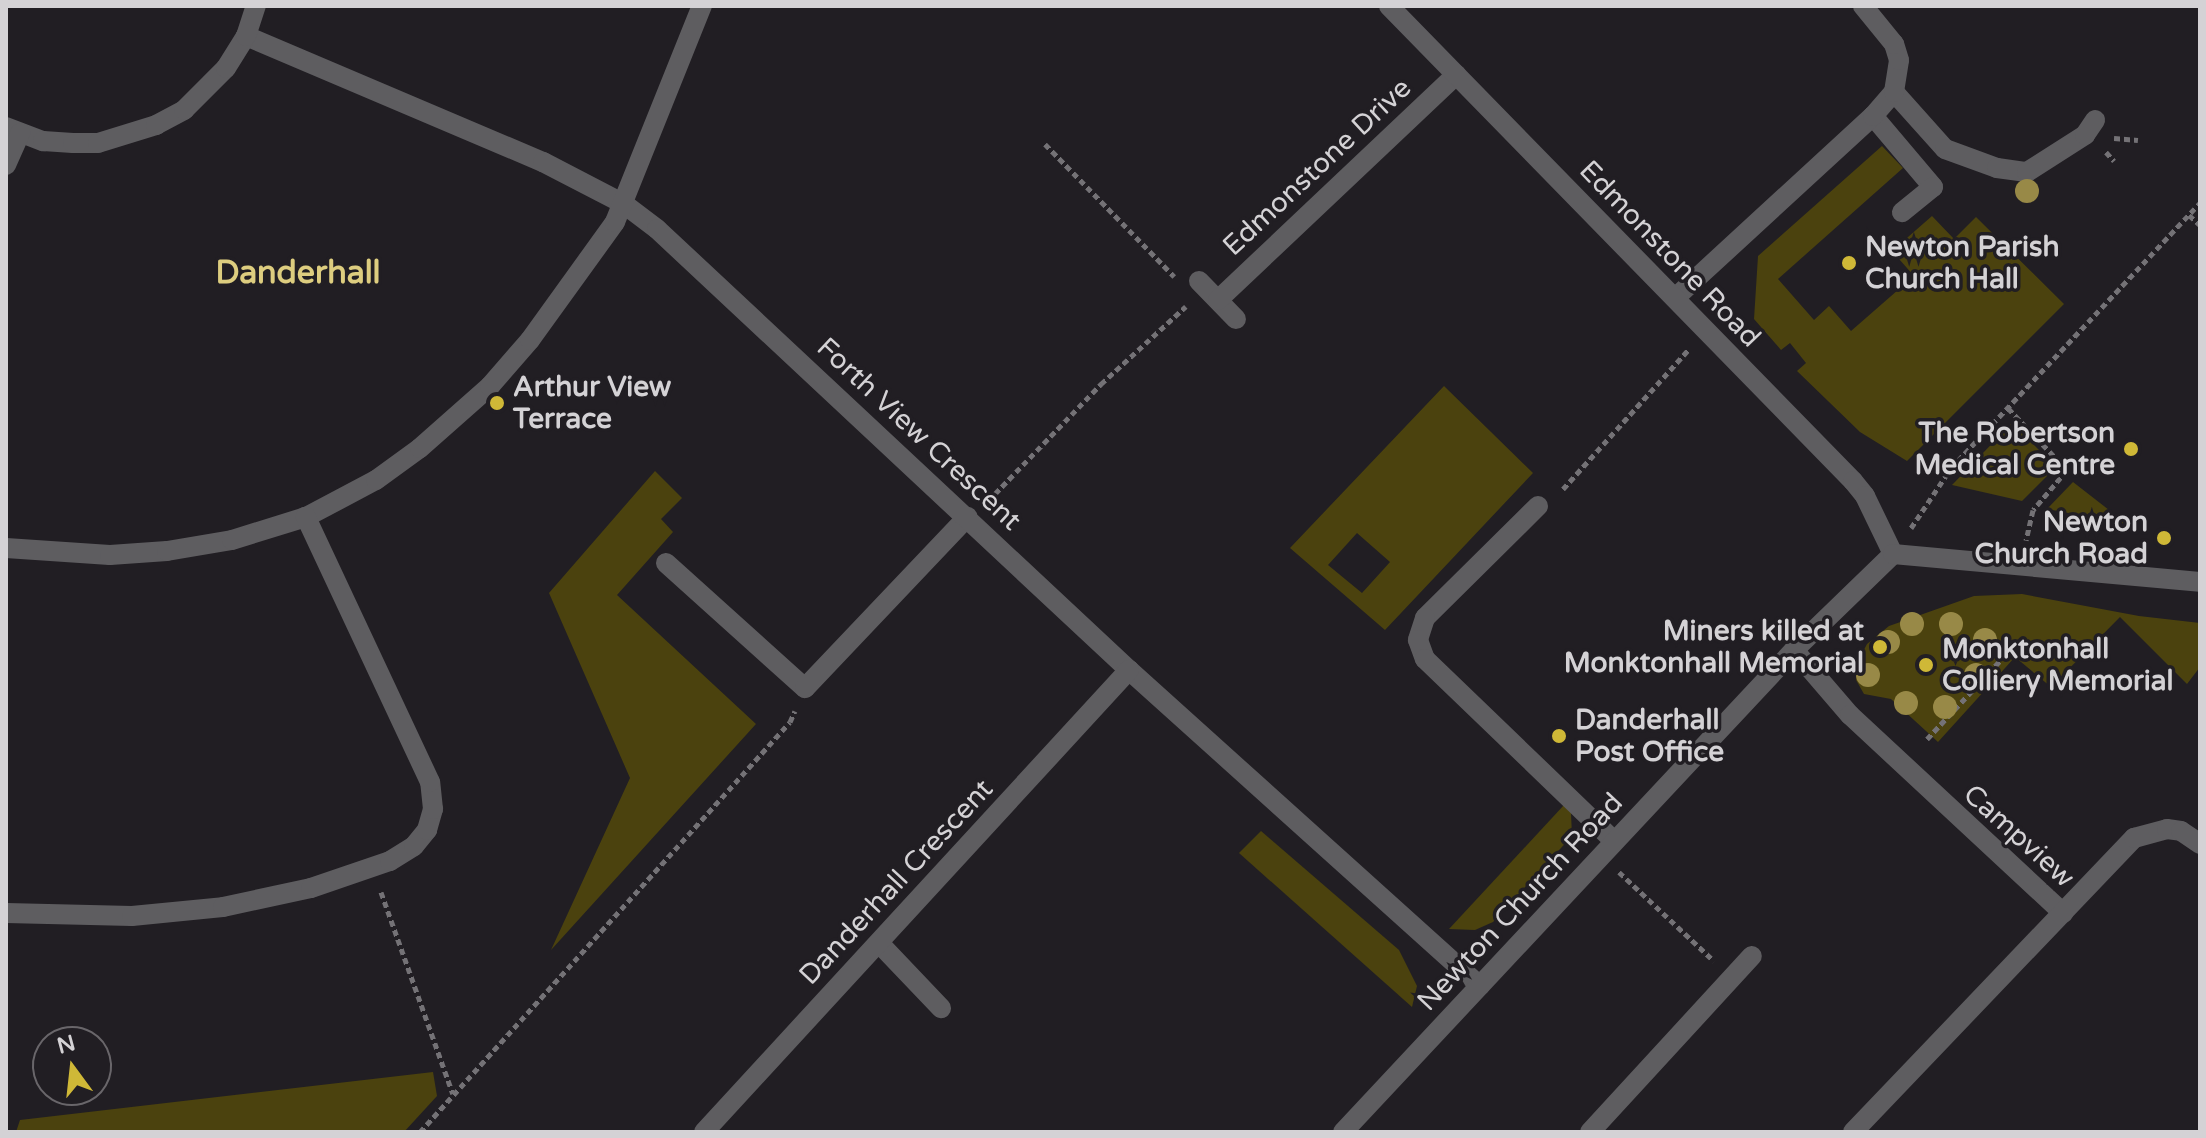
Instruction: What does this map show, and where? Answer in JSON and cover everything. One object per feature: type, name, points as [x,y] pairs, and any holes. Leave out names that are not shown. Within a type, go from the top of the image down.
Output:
[{"type":"street","points":[[6,165],[13,130],[43,141],[98,143],[156,125],[184,110],[216,79],[246,36],[256,6]]},
{"type":"street","points":[[6,548],[96,554],[167,551],[232,540],[306,517],[376,480],[420,448],[490,386],[560,303],[624,204],[702,6]]},
{"type":"street","name":"Edmonstone Road","points":[[1389,6],[1865,496],[1893,554]]},
{"type":"street","points":[[1675,298],[1873,116],[1894,92],[1899,60],[1894,44],[1884,27],[1863,6]]},
{"type":"street","name":"Forth View Crescent","points":[[246,36],[543,162],[624,204],[703,271],[1129,670],[1480,986]]},
{"type":"street","name":"Edmonstone Drive","points":[[1205,291],[1456,75]]},
{"type":"street","points":[[1894,92],[1945,149],[1997,168],[2027,172],[2085,135],[2095,120]]},
{"type":"street","points":[[1873,116],[1933,187],[1902,212]]},
{"type":"street","points":[[1205,291],[1236,319]]},
{"type":"street","points":[[1538,506],[1425,618],[1418,640],[1425,659],[1607,848]]},
{"type":"street","points":[[6,913],[132,916],[223,907],[311,888],[372,867],[414,846],[427,830],[433,809],[432,794],[306,517]]},
{"type":"street","points":[[666,563],[805,688],[967,517]]},
{"type":"street","points":[[1893,554],[2200,582]]},
{"type":"street","name":"Newton Church Road","points":[[1343,1132],[1794,650],[1893,554]]},
{"type":"street","name":"Campview","points":[[1794,650],[1850,715],[2063,913],[1853,1132]]},
{"type":"street","name":"Danderhall Crescent","points":[[704,1132],[1129,670]]},
{"type":"street","points":[[2063,913],[2134,838],[2167,829],[2181,831],[2200,844]]},
{"type":"street","points":[[879,943],[941,1008]]},
{"type":"street","points":[[1590,1132],[1752,956]]},
{"type":"path","points":[[967,517],[987,502],[1101,384],[1205,291],[1045,144]]},
{"type":"path","points":[[1893,554],[1951,468],[2200,203]]},
{"type":"path","points":[[2189,215],[2200,225]]},
{"type":"path","points":[[1563,489],[1706,330]]},
{"type":"path","points":[[2008,408],[2067,470],[2033,510],[2020,565]]},
{"type":"path","points":[[1927,739],[2010,650]]},
{"type":"path","points":[[420,1132],[790,722],[805,688]]},
{"type":"path","points":[[1607,848],[1732,978]]},
{"type":"path","points":[[372,867],[453,1094]]},
{"type":"shaded area","points":[[1882,146],[1903,168],[1778,279],[1814,320],[1829,306],[1851,331],[1914,276],[1892,251],[1932,216],[1954,239],[1976,217],[2064,304],[1907,461],[1860,432],[1797,371],[1806,363],[1790,343],[1781,350],[1754,319],[1758,256]]},
{"type":"shaded area","points":[[1444,386],[1533,473],[1385,630],[1290,548]],"holes":[[[1357,533],[1390,562],[1362,593],[1328,565]]]},
{"type":"shaded area","points":[[2012,423],[2056,467],[2022,501],[1952,485]]},
{"type":"shaded area","points":[[655,471],[682,498],[661,519],[673,532],[617,595],[756,724],[551,950],[630,778],[549,593]]},
{"type":"shaded area","points":[[2073,482],[2127,524],[2047,509]]},
{"type":"shaded area","points":[[2022,594],[2139,616],[2200,623],[2200,667],[2187,684],[2120,617],[2051,687],[2015,657],[1938,742],[1891,699],[1864,694],[1856,680],[1857,663],[1867,644],[1889,626],[1974,596]]},
{"type":"shaded area","points":[[1564,805],[1571,813],[1572,836],[1493,922],[1475,930],[1449,929]]},
{"type":"shaded area","points":[[1261,831],[1399,950],[1417,986],[1412,1007],[1239,853]]},
{"type":"shaded area","points":[[433,1072],[437,1096],[404,1132],[16,1132],[20,1120]]},
{"type":"place","name":"Newton Parish Church Hall","points":[[1849,263]]},
{"type":"place","name":"Arthur View Terrace","points":[[497,403]]},
{"type":"place","name":"The Robertson Medical Centre","points":[[2131,449]]},
{"type":"place","name":"Newton Church Road","points":[[2164,538]]},
{"type":"place","name":"Miners killed at Monktonhall Memorial","points":[[1880,647]]},
{"type":"place","name":"Monktonhall Colliery Memorial","points":[[1926,665]]},
{"type":"place","name":"Danderhall Post Office","points":[[1559,736]]},
{"type":"district","name":"Danderhall","points":[[298,273]]}]
